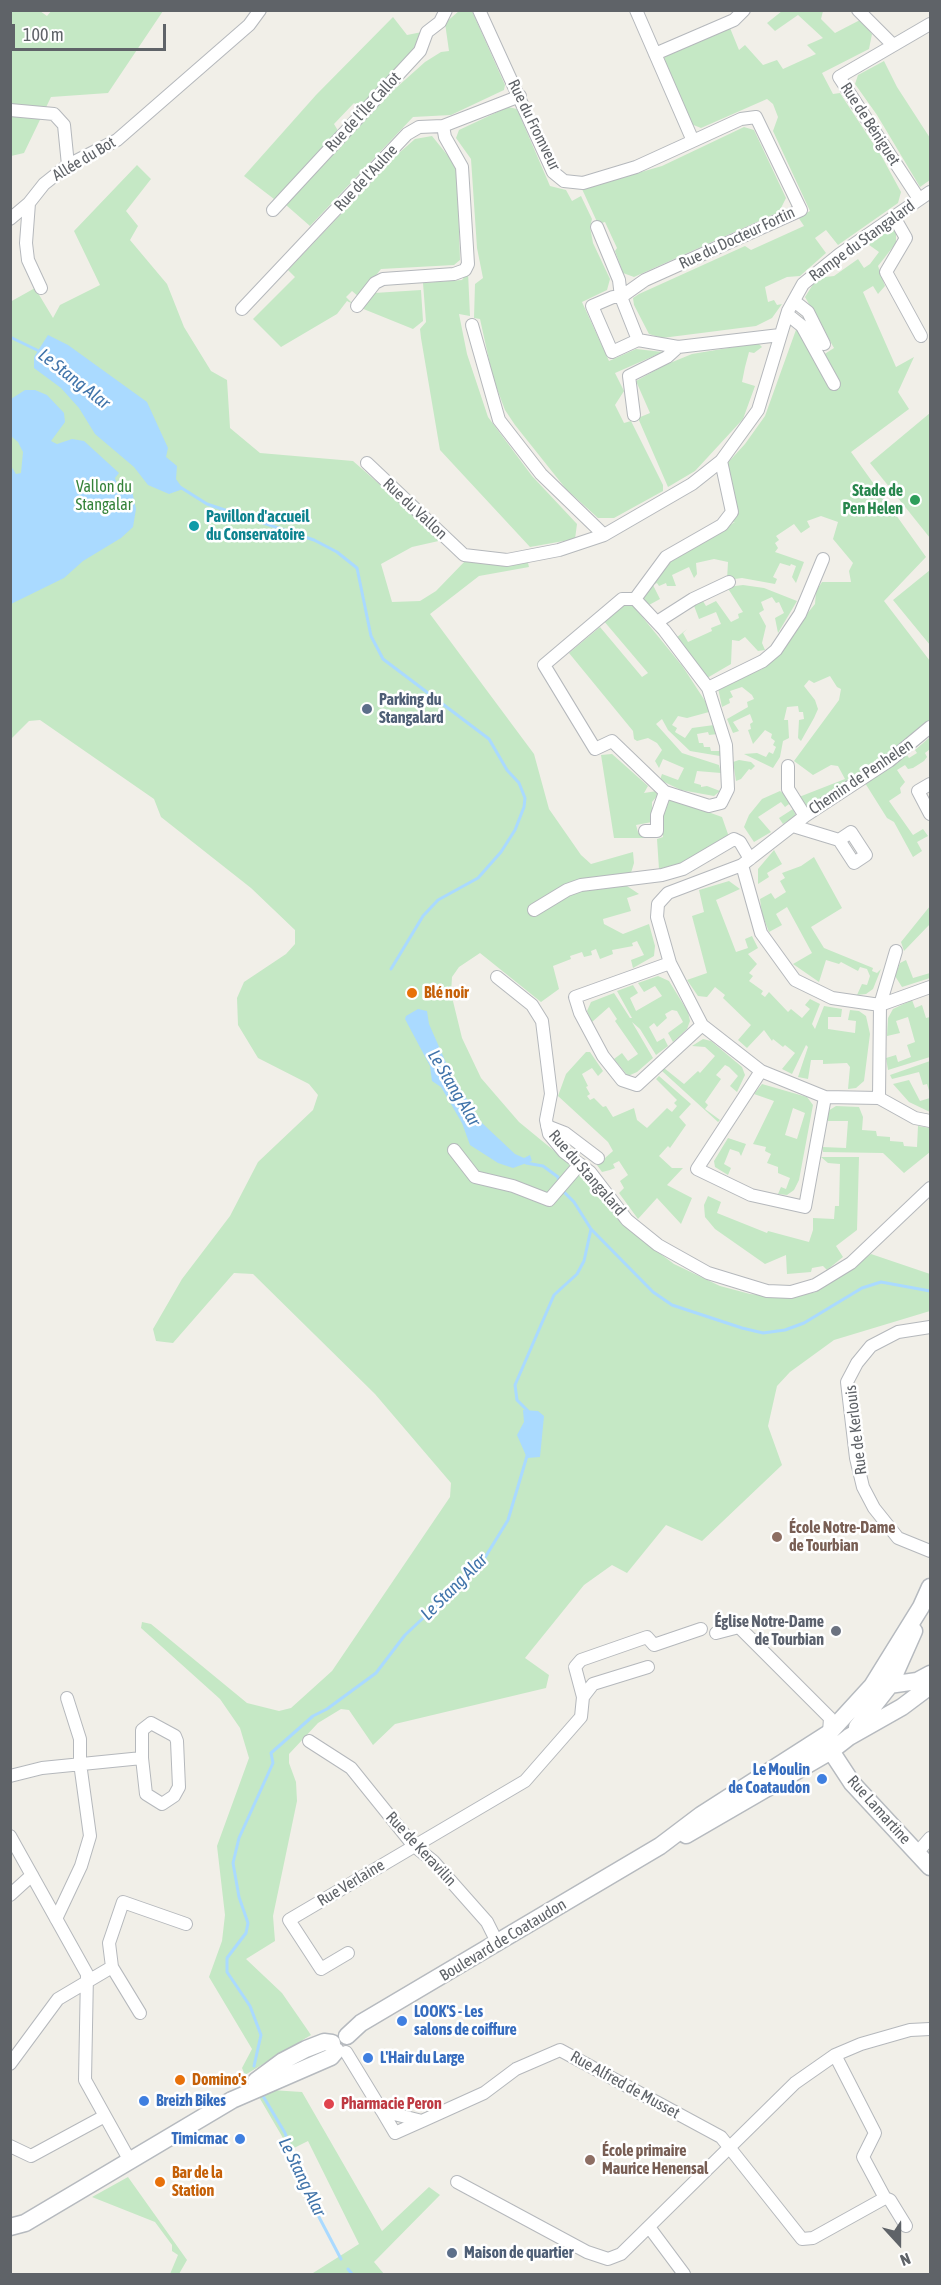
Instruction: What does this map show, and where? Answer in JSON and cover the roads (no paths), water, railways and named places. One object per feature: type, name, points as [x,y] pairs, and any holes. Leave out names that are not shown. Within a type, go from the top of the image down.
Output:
[{"type":"main road","points":[[849,1737],[890,1685],[912,1640],[921,1607],[930,1587]]},
{"type":"main road","name":"Boulevard de Coataudon","points":[[10,2240],[18,2225],[232,2100],[283,2061],[324,2042],[340,2046],[361,2023],[660,1846],[701,1815],[829,1733],[873,1686],[921,1607]]},
{"type":"main road","points":[[902,1662],[909,1676],[926,1680]]},
{"type":"main road","points":[[873,1686],[926,1680]]},
{"type":"main road","points":[[849,1737],[902,1707],[926,1680]]},
{"type":"main road","points":[[829,1733],[831,1751]]},
{"type":"main road","name":"Boulevard de Coataudon","points":[[660,1846],[707,1826],[831,1751],[849,1737]]},
{"type":"main road","name":"Rue Lamartine","points":[[831,1751],[852,1783],[930,1867]]},
{"type":"street","name":"Allée du Bot","points":[[10,219],[29,203],[44,184],[68,165],[117,140],[249,26],[260,10]]},
{"type":"street","name":"Rue de l'Île Callot","points":[[273,210],[420,51],[427,32],[440,22],[446,10]]},
{"type":"street","name":"Rue du Fromveur","points":[[479,10],[553,172],[564,181],[583,183],[636,167],[693,141]]},
{"type":"street","points":[[636,10],[693,141]]},
{"type":"street","points":[[656,54],[734,20],[744,10]]},
{"type":"street","points":[[858,10],[892,44]]},
{"type":"street","name":"Rue de Béniguet","points":[[919,199],[839,77],[892,44],[930,24]]},
{"type":"street","name":"Rue de l'Aulne","points":[[242,309],[407,134],[419,127],[443,126],[520,96]]},
{"type":"street","points":[[10,110],[54,114],[64,125],[68,165]]},
{"type":"street","name":"Rue du Docteur Fortin","points":[[638,340],[612,352],[592,306],[613,297],[621,297],[645,280],[801,210],[756,117],[741,119],[693,141]]},
{"type":"street","points":[[357,306],[375,283],[382,279],[454,274],[465,270],[468,264],[462,167],[445,137],[443,126]]},
{"type":"street","name":"Rampe du Stangalard","points":[[464,555],[507,560],[559,550],[604,535],[692,484],[721,461],[758,410],[787,314],[803,284],[840,254],[930,192]]},
{"type":"street","points":[[29,203],[26,243],[28,260],[41,288]]},
{"type":"street","points":[[894,218],[906,238],[886,272],[921,336]]},
{"type":"street","points":[[597,227],[619,280],[621,297],[638,340],[678,347],[780,335]]},
{"type":"street","points":[[794,301],[808,312],[824,344]]},
{"type":"street","points":[[787,314],[802,327],[834,384]]},
{"type":"street","points":[[472,325],[499,420],[541,474],[604,535]]},
{"type":"street","points":[[634,414],[629,376],[667,357],[678,347]]},
{"type":"street","points":[[635,599],[666,556],[723,525],[732,512],[721,461]]},
{"type":"street","name":"Rue du Vallon","points":[[367,463],[464,555]]},
{"type":"street","points":[[708,688],[763,661],[776,650],[792,628],[813,586],[823,559]]},
{"type":"street","points":[[657,622],[693,599],[729,582]]},
{"type":"street","points":[[622,599],[635,599],[657,622],[708,688],[726,745],[726,797],[721,803],[709,806],[665,792],[612,741],[596,749],[544,665],[622,599]]},
{"type":"street","name":"Chemin de Penhelen","points":[[788,766],[788,789],[806,816],[889,761],[930,728]]},
{"type":"street","points":[[930,783],[918,791],[930,814]]},
{"type":"street","points":[[645,831],[657,831],[657,815],[665,792]]},
{"type":"street","points":[[806,816],[746,862],[668,893],[658,904],[657,917],[670,963],[702,1025],[761,1071],[825,1097],[879,1098],[915,1118],[930,1121]]},
{"type":"street","points":[[793,826],[839,840]]},
{"type":"street","points":[[534,910],[567,890],[581,885],[662,875],[683,869],[734,839],[740,842],[746,862],[761,933],[795,980],[832,998],[880,1005],[930,987]]},
{"type":"street","points":[[879,1098],[880,1005],[896,951]]},
{"type":"street","points":[[670,963],[575,997],[580,1013],[603,1056],[622,1080],[637,1085],[702,1025]]},
{"type":"street","points":[[497,977],[532,1005],[543,1021],[551,1094],[546,1126],[565,1133],[598,1158]]},
{"type":"street","points":[[761,1071],[697,1169],[751,1195],[805,1207],[825,1097]]},
{"type":"street","name":"Rue du Stangalard","points":[[546,1126],[549,1134],[564,1152],[580,1164],[627,1220],[658,1245],[708,1273],[766,1292],[791,1292],[815,1285],[851,1263],[930,1188]]},
{"type":"street","points":[[454,1150],[475,1177],[551,1197],[580,1164]]},
{"type":"street","name":"Rue de Kerlouis","points":[[930,1327],[898,1332],[871,1346],[857,1362],[847,1382],[856,1458],[863,1487],[874,1508],[898,1538],[930,1551]]},
{"type":"street","points":[[716,1633],[739,1627],[830,1718],[829,1733]]},
{"type":"street","points":[[583,1697],[575,1667],[581,1660],[647,1637],[654,1645],[701,1629]]},
{"type":"street","points":[[583,1697],[593,1684],[648,1667]]},
{"type":"street","name":"Rue Verlaine","points":[[348,1953],[321,1969],[289,1920],[525,1781],[581,1717],[583,1697]]},
{"type":"street","points":[[56,1919],[81,1866],[90,1836],[80,1763],[80,1739],[67,1698]]},
{"type":"street","points":[[151,1723],[175,1736],[179,1787],[174,1796],[162,1804],[146,1794],[142,1758],[142,1730],[151,1723]]},
{"type":"street","name":"Rue de Keravilin","points":[[309,1741],[351,1768],[413,1845],[433,1861],[487,1923],[497,1942]]},
{"type":"street","points":[[10,1776],[42,1768],[142,1758]]},
{"type":"street","points":[[10,1836],[87,1974],[85,1984],[85,2080],[103,2117],[130,2161]]},
{"type":"street","points":[[917,1853],[930,1838]]},
{"type":"street","points":[[10,1895],[32,1875]]},
{"type":"street","points":[[140,2013],[112,1967],[109,1943],[123,1902],[186,1924]]},
{"type":"street","points":[[10,2064],[58,1999],[112,1967]]},
{"type":"street","points":[[457,2182],[587,2252],[608,2259],[621,2254],[795,2083],[835,2055],[890,2035],[930,2029]]},
{"type":"street","name":"Rue Alfred de Musset","points":[[340,2046],[395,2133],[484,2093],[516,2069],[560,2050],[721,2137],[729,2147]]},
{"type":"street","points":[[835,2055],[875,2133],[863,2157],[885,2198],[890,2200],[906,2226]]},
{"type":"street","points":[[382,2111],[422,2121]]},
{"type":"street","points":[[10,2146],[31,2156],[103,2117]]},
{"type":"street","points":[[729,2147],[802,2239],[813,2238],[885,2198]]},
{"type":"street","points":[[649,2227],[684,2274]]},
{"type":"water","points":[[48,335],[68,345],[147,402],[168,448],[166,457],[177,466],[176,479],[183,489],[169,494],[148,485],[134,467],[95,434],[79,408],[61,388],[34,368],[34,357]]},
{"type":"water","points":[[25,390],[35,390],[47,395],[64,413],[65,422],[51,441],[57,444],[72,439],[84,441],[119,473],[115,478],[117,484],[121,490],[132,491],[136,509],[133,527],[121,538],[83,561],[64,578],[11,604],[11,466],[16,474],[21,473],[23,452],[18,442],[11,436],[11,399]]},
{"type":"water","points":[[418,1009],[427,1011],[429,1024],[451,1074],[482,1123],[515,1154],[524,1158],[530,1155],[532,1161],[513,1168],[498,1163],[470,1145],[462,1123],[441,1087],[432,1081],[430,1066],[405,1019]]},
{"type":"water","points":[[523,1410],[538,1411],[544,1416],[540,1457],[527,1458],[517,1435],[524,1422]]},
{"type":"waterway","name":"Le Stang Alar","points":[[10,337],[41,352]]},
{"type":"waterway","name":"Le Stang Alar","points":[[180,487],[207,504],[314,540],[337,552],[357,568],[371,636],[383,659],[489,739],[507,770],[519,783],[525,798],[524,807],[515,830],[501,852],[478,878],[438,900],[423,916],[391,969]]},
{"type":"waterway","name":"Le Stang Alar","points":[[526,1163],[543,1166],[558,1177],[559,1183]]},
{"type":"waterway","points":[[563,1191],[574,1202],[591,1229],[653,1292],[672,1305],[742,1328],[763,1333],[785,1330],[804,1323],[862,1288],[881,1282],[930,1291]]},
{"type":"waterway","name":"Le Stang Alar","points":[[528,1411],[517,1400],[515,1385],[554,1295],[577,1274],[584,1261],[591,1229]]},
{"type":"waterway","name":"Le Stang Alar","points":[[254,2066],[261,2035],[250,2006],[227,1972],[227,1958],[246,1933],[248,1923],[239,1897],[233,1863],[239,1838],[273,1763],[271,1753],[313,1716],[327,1709],[376,1673],[405,1635],[481,1564],[508,1520],[527,1456]]},
{"type":"waterway","name":"Le Stang Alar","points":[[263,2096],[285,2133],[309,2198],[341,2259]]},
{"type":"waterway","name":"Le Stang Alar","points":[[348,2269],[352,2274]]},
{"type":"place","name":"Stade de Pen Helen","points":[[915,500]]},
{"type":"place","name":"Pavillon d'accueil du Conservatoire","points":[[194,526]]},
{"type":"place","name":"Parking du Stangalard","points":[[367,709]]},
{"type":"place","name":"Blé noir","points":[[412,993]]},
{"type":"place","name":"École Notre-Dame de Tourbian","points":[[777,1537]]},
{"type":"place","name":"Église Notre-Dame de Tourbian","points":[[836,1631]]},
{"type":"place","name":"Le Moulin de Coataudon","points":[[822,1779]]},
{"type":"place","name":"LOOK'S - Les salons de coiffure","points":[[402,2021]]},
{"type":"place","name":"L'Hair du Large","points":[[368,2058]]},
{"type":"place","name":"Domino's","points":[[180,2080]]},
{"type":"place","name":"Breizh Bikes","points":[[144,2101]]},
{"type":"place","name":"Pharmacie Peron","points":[[329,2104]]},
{"type":"place","name":"Timicmac","points":[[240,2139]]},
{"type":"place","name":"École primaire Maurice Henensal","points":[[590,2160]]},
{"type":"place","name":"Bar de la Station","points":[[160,2182]]},
{"type":"place","name":"Maison de quartier","points":[[452,2253]]},
{"type":"park label","name":"Vallon du Stangalar","points":[[104,496]]}]
